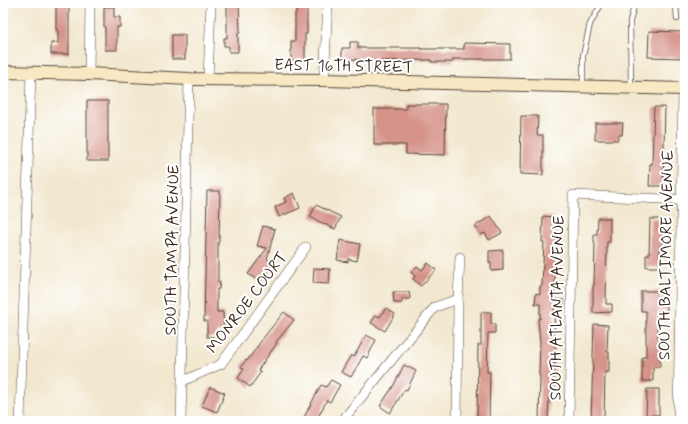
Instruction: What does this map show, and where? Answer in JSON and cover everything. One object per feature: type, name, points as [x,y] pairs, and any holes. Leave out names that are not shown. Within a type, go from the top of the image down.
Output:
[{"type":"street","points":[[89,74],[90,3]]},
{"type":"street","points":[[208,79],[211,3]]},
{"type":"street","points":[[324,80],[328,3]]},
{"type":"street","name":"EAST 16TH STREET","points":[[3,72],[89,74],[189,79],[324,80],[684,89]]},
{"type":"street","points":[[20,421],[31,73]]},
{"type":"street","name":"SOUTH TAMPA AVENUE","points":[[181,421],[189,79]]},
{"type":"street","name":"SOUTH BALTIMORE AVENUE","points":[[678,421],[684,89]]},
{"type":"street","name":"SOUTH ATLANTA AVENUE","points":[[569,421],[573,195],[683,200]]},
{"type":"street","name":"MONROE COURT","points":[[183,381],[221,364],[306,247]]},
{"type":"street","points":[[456,421],[460,257]]},
{"type":"street","points":[[342,421],[435,307],[458,299]]},
{"type":"lane","points":[[583,86],[583,56],[587,37],[590,24],[602,3]]},
{"type":"lane","points":[[630,88],[630,21],[635,3]]},
{"type":"lane","points":[[674,3],[676,6],[677,19]]},
{"type":"building","points":[[227,3],[239,3],[240,33],[238,33],[238,52],[229,52],[229,46],[224,46],[224,38],[227,38]]},
{"type":"building","points":[[296,3],[307,3],[305,61],[291,61],[291,41],[295,41]]},
{"type":"building","points":[[56,4],[69,4],[69,54],[51,54],[51,43],[58,43],[58,30],[56,30]]},
{"type":"building","points":[[104,7],[114,7],[114,17],[120,17],[120,27],[117,27],[117,50],[105,50]]},
{"type":"building","points":[[649,31],[684,32],[683,58],[648,57]]},
{"type":"building","points":[[172,35],[185,35],[185,59],[172,59]]},
{"type":"building","points":[[350,42],[358,42],[358,48],[421,49],[464,49],[464,43],[510,44],[510,59],[453,59],[453,62],[431,62],[431,60],[372,61],[342,59],[342,48],[350,48]]},
{"type":"building","points":[[87,101],[108,101],[108,161],[87,161]]},
{"type":"building","points":[[406,104],[446,104],[445,155],[406,154],[406,145],[374,145],[374,109],[406,109]]},
{"type":"building","points":[[654,107],[665,107],[663,186],[649,186],[650,164],[652,164]]},
{"type":"building","points":[[521,116],[538,116],[537,135],[543,135],[543,175],[520,174]]},
{"type":"building","points":[[595,123],[623,123],[622,135],[618,135],[618,140],[595,140]]},
{"type":"building","points":[[207,191],[220,191],[218,282],[220,282],[219,289],[217,289],[217,312],[223,312],[224,332],[217,332],[217,337],[207,337],[207,321],[204,321]]},
{"type":"building","points":[[294,193],[300,208],[279,217],[275,207],[286,202],[284,198]]},
{"type":"building","points":[[316,205],[341,217],[335,229],[310,217]]},
{"type":"building","points":[[491,216],[502,233],[489,240],[485,233],[481,235],[475,226]]},
{"type":"building","points":[[543,216],[554,217],[554,232],[557,232],[554,299],[564,300],[563,308],[554,308],[554,376],[552,376],[551,396],[549,396],[548,421],[539,421],[540,343],[538,319],[540,319],[540,304],[535,304],[536,293],[540,294],[540,286],[542,286],[544,242],[542,242]]},
{"type":"building","points":[[598,218],[610,218],[610,242],[607,242],[606,304],[612,304],[612,312],[593,313],[594,234],[597,234]]},
{"type":"building","points":[[650,219],[663,219],[663,245],[660,245],[660,267],[646,267],[646,255],[649,255]]},
{"type":"building","points":[[263,226],[275,229],[267,259],[273,263],[260,282],[248,274],[267,248],[257,246]]},
{"type":"building","points":[[340,240],[360,244],[357,261],[348,259],[348,262],[337,260]]},
{"type":"building","points":[[503,250],[503,270],[491,271],[489,251]]},
{"type":"building","points":[[428,263],[436,270],[421,286],[413,279],[415,276],[411,272],[417,266],[422,270]]},
{"type":"building","points":[[314,268],[330,269],[329,284],[313,283]]},
{"type":"building","points":[[641,291],[661,291],[661,303],[667,303],[667,311],[658,311],[660,367],[653,367],[653,381],[642,381],[642,357],[646,357],[646,311],[641,311]]},
{"type":"building","points":[[393,292],[409,292],[410,299],[402,299],[402,303],[394,303]]},
{"type":"building","points":[[386,308],[395,314],[385,331],[371,323],[376,315],[380,317]]},
{"type":"building","points":[[284,312],[294,320],[276,342],[277,343],[258,370],[261,372],[250,387],[238,378],[244,369],[241,367]]},
{"type":"building","points":[[481,312],[491,312],[491,324],[495,324],[495,333],[488,333],[487,372],[490,372],[489,421],[477,421],[478,345],[481,345]]},
{"type":"building","points":[[594,324],[608,325],[607,352],[609,352],[609,372],[605,372],[604,421],[591,421]]},
{"type":"building","points":[[366,335],[376,340],[367,358],[363,356],[351,377],[341,372],[351,355],[354,357]]},
{"type":"building","points":[[404,365],[416,371],[407,390],[405,389],[390,413],[380,406],[394,385]]},
{"type":"building","points":[[331,380],[340,385],[330,402],[327,400],[316,421],[302,421],[321,385],[326,387]]},
{"type":"building","points":[[210,387],[225,393],[217,412],[202,406]]},
{"type":"building","points":[[647,389],[659,389],[659,415],[646,415]]}]
